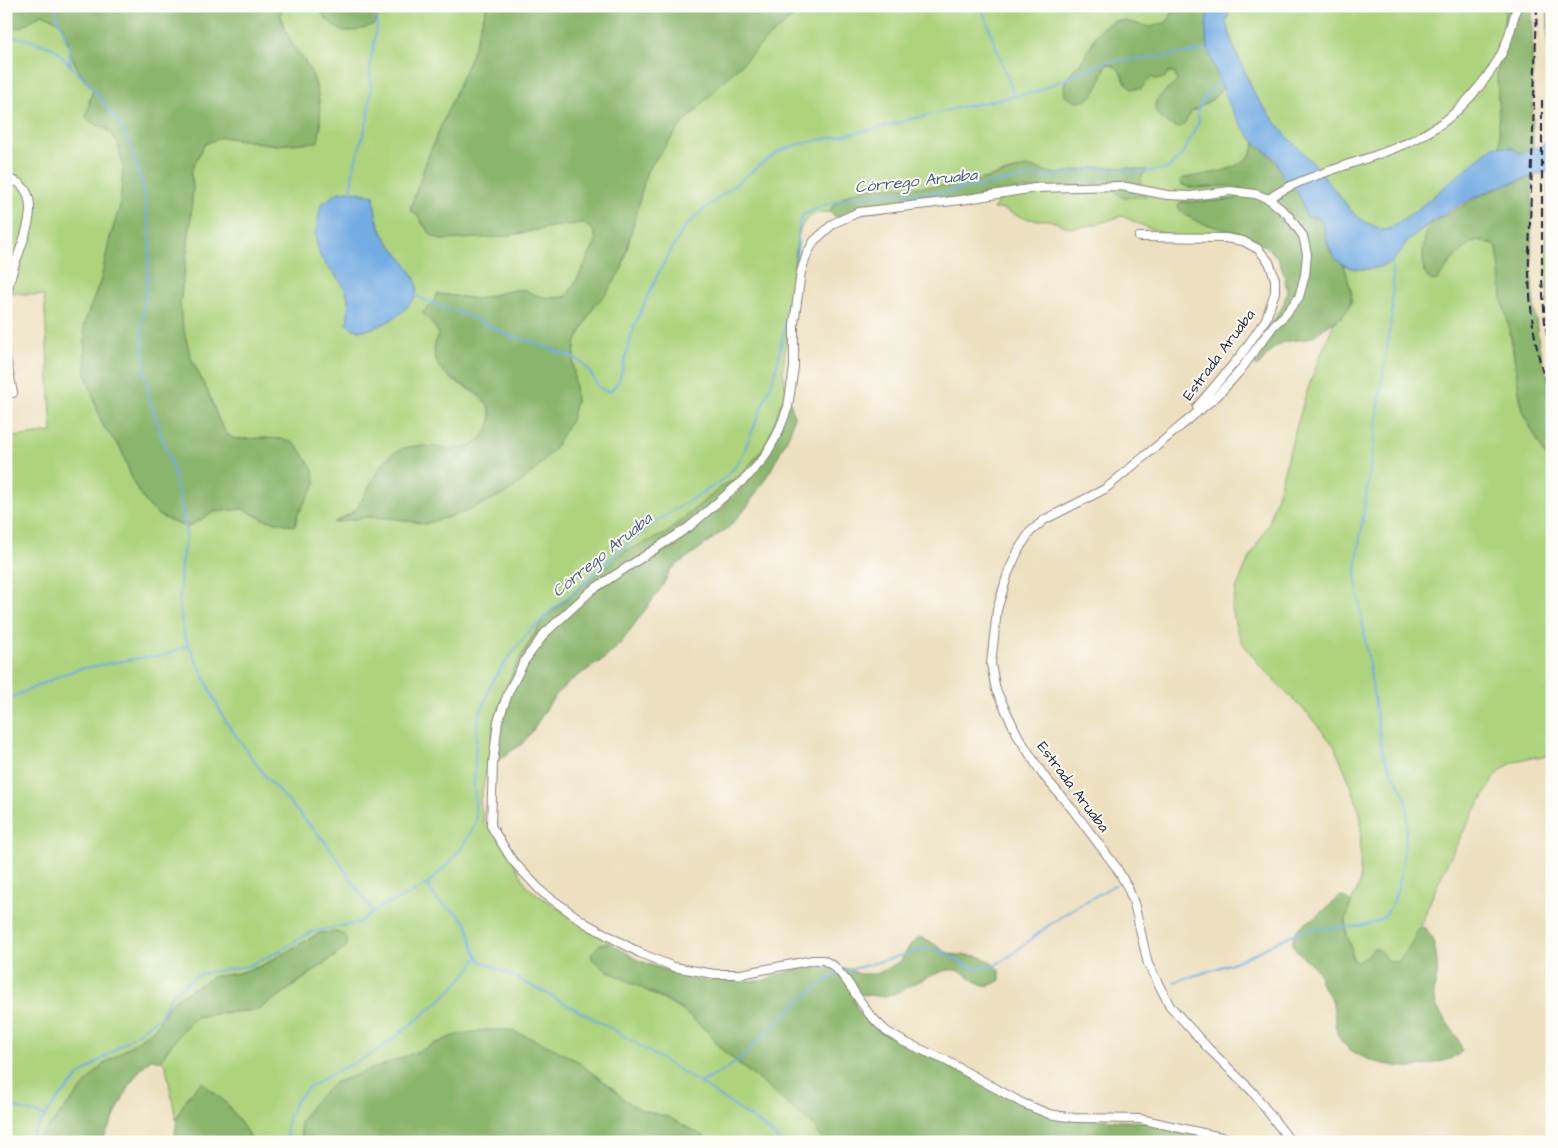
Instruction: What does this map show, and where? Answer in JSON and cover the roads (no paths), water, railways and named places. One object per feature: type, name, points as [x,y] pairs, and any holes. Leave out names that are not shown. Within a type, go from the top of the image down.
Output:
[{"type":"street","points":[[1243,1142],[1140,1119],[1074,1118],[1049,1114],[1022,1103],[945,1060],[904,1042],[886,1031],[869,1014],[834,966],[824,960],[813,960],[741,974],[714,974],[674,967],[640,953],[585,923],[542,892],[512,860],[491,826],[493,764],[498,721],[509,691],[525,660],[545,633],[592,590],[689,527],[748,476],[764,458],[774,442],[788,407],[794,367],[794,324],[802,272],[814,241],[834,223],[859,212],[961,200],[1036,188],[1121,186],[1167,195],[1191,196],[1230,191],[1255,194],[1269,199],[1278,192],[1403,145],[1437,127],[1466,102],[1498,59],[1508,37],[1517,6]]},
{"type":"street","points":[[6,178],[20,184],[27,193],[30,204],[29,222],[6,298]]},
{"type":"street","name":"Estrada Aruaba","points":[[1269,199],[1288,215],[1303,236],[1307,254],[1305,275],[1299,297],[1286,315],[1274,325],[1239,372],[1217,396],[1105,489],[1044,520],[1030,532],[1019,549],[1008,573],[997,610],[991,664],[996,690],[1018,736],[1043,775],[1073,810],[1116,867],[1127,886],[1134,903],[1148,964],[1170,1006],[1208,1048],[1252,1091],[1291,1142]]},
{"type":"street","name":"Estrada Aruaba","points":[[1139,237],[1225,238],[1243,241],[1258,249],[1269,262],[1275,279],[1275,292],[1266,319],[1241,355],[1185,422]]},
{"type":"street","points":[[6,358],[13,393]]},
{"type":"water","points":[[1211,6],[1231,6],[1226,23],[1234,48],[1256,97],[1285,134],[1312,162],[1354,214],[1365,222],[1383,230],[1389,229],[1418,209],[1493,146],[1512,148],[1520,153],[1552,140],[1552,170],[1494,189],[1452,209],[1421,230],[1406,243],[1400,253],[1388,264],[1372,269],[1352,268],[1335,257],[1330,249],[1321,221],[1317,217],[1306,216],[1299,195],[1284,178],[1276,161],[1253,140],[1232,109],[1208,49],[1206,28]]},
{"type":"water","points":[[352,191],[374,196],[376,215],[383,234],[409,268],[417,290],[414,298],[398,315],[375,328],[364,330],[354,329],[347,324],[349,306],[347,292],[340,280],[320,256],[315,236],[321,204],[339,192]]},
{"type":"waterway","points":[[54,6],[69,48],[71,67]]},
{"type":"waterway","points":[[352,193],[355,163],[368,118],[371,88],[370,66],[380,6]]},
{"type":"waterway","points":[[981,6],[1014,95]]},
{"type":"waterway","points":[[6,35],[30,40],[55,49],[93,89],[121,126],[130,144],[143,188],[151,240],[142,327],[145,374],[151,403],[173,469],[186,535],[181,565],[179,605],[184,635],[224,719],[265,776],[327,844],[373,912]]},
{"type":"waterway","points":[[413,295],[461,313],[510,336],[527,340],[574,358],[585,366],[602,390],[611,391],[619,381],[634,326],[660,270],[684,228],[698,214],[780,151],[796,145],[1035,92],[1105,62],[1208,50]]},
{"type":"waterway","name":"Córrego Aruaba","points":[[26,1142],[55,1102],[80,1075],[157,1019],[163,1012],[172,994],[196,976],[248,966],[281,950],[311,932],[358,923],[382,906],[425,886],[463,846],[476,820],[474,785],[477,722],[491,684],[506,661],[528,633],[550,612],[636,537],[723,479],[741,459],[772,382],[778,361],[796,265],[799,223],[803,215],[829,203],[854,197],[893,193],[945,192],[1033,176],[1071,174],[1099,168],[1140,172],[1167,169],[1181,156],[1187,146],[1199,121],[1197,112],[1202,101],[1218,83],[1220,78]]},
{"type":"waterway","points":[[1174,982],[1240,960],[1297,933],[1307,930],[1360,926],[1379,920],[1392,905],[1400,880],[1407,805],[1404,794],[1382,750],[1356,571],[1392,312],[1392,261]]},
{"type":"waterway","points":[[6,700],[79,669],[139,658],[162,656],[189,645]]},
{"type":"waterway","points":[[427,884],[439,902],[457,913],[467,924],[475,952],[481,961],[609,1027],[700,1083],[763,1126],[781,1142]]},
{"type":"waterway","points":[[842,972],[924,949],[939,950],[970,967],[994,966],[1071,910],[1115,885]]},
{"type":"waterway","points":[[288,1142],[287,1128],[292,1107],[306,1090],[322,1079],[373,1053],[394,1039],[451,990],[477,958]]},
{"type":"waterway","points":[[700,1083],[736,1062],[801,999],[838,974]]},
{"type":"waterway","points":[[6,1105],[44,1116]]},
{"type":"railway","points":[[1537,6],[1529,273],[1531,311],[1537,348],[1552,402]]},
{"type":"railway","points":[[1542,100],[1542,279],[1545,323],[1552,361]]}]
